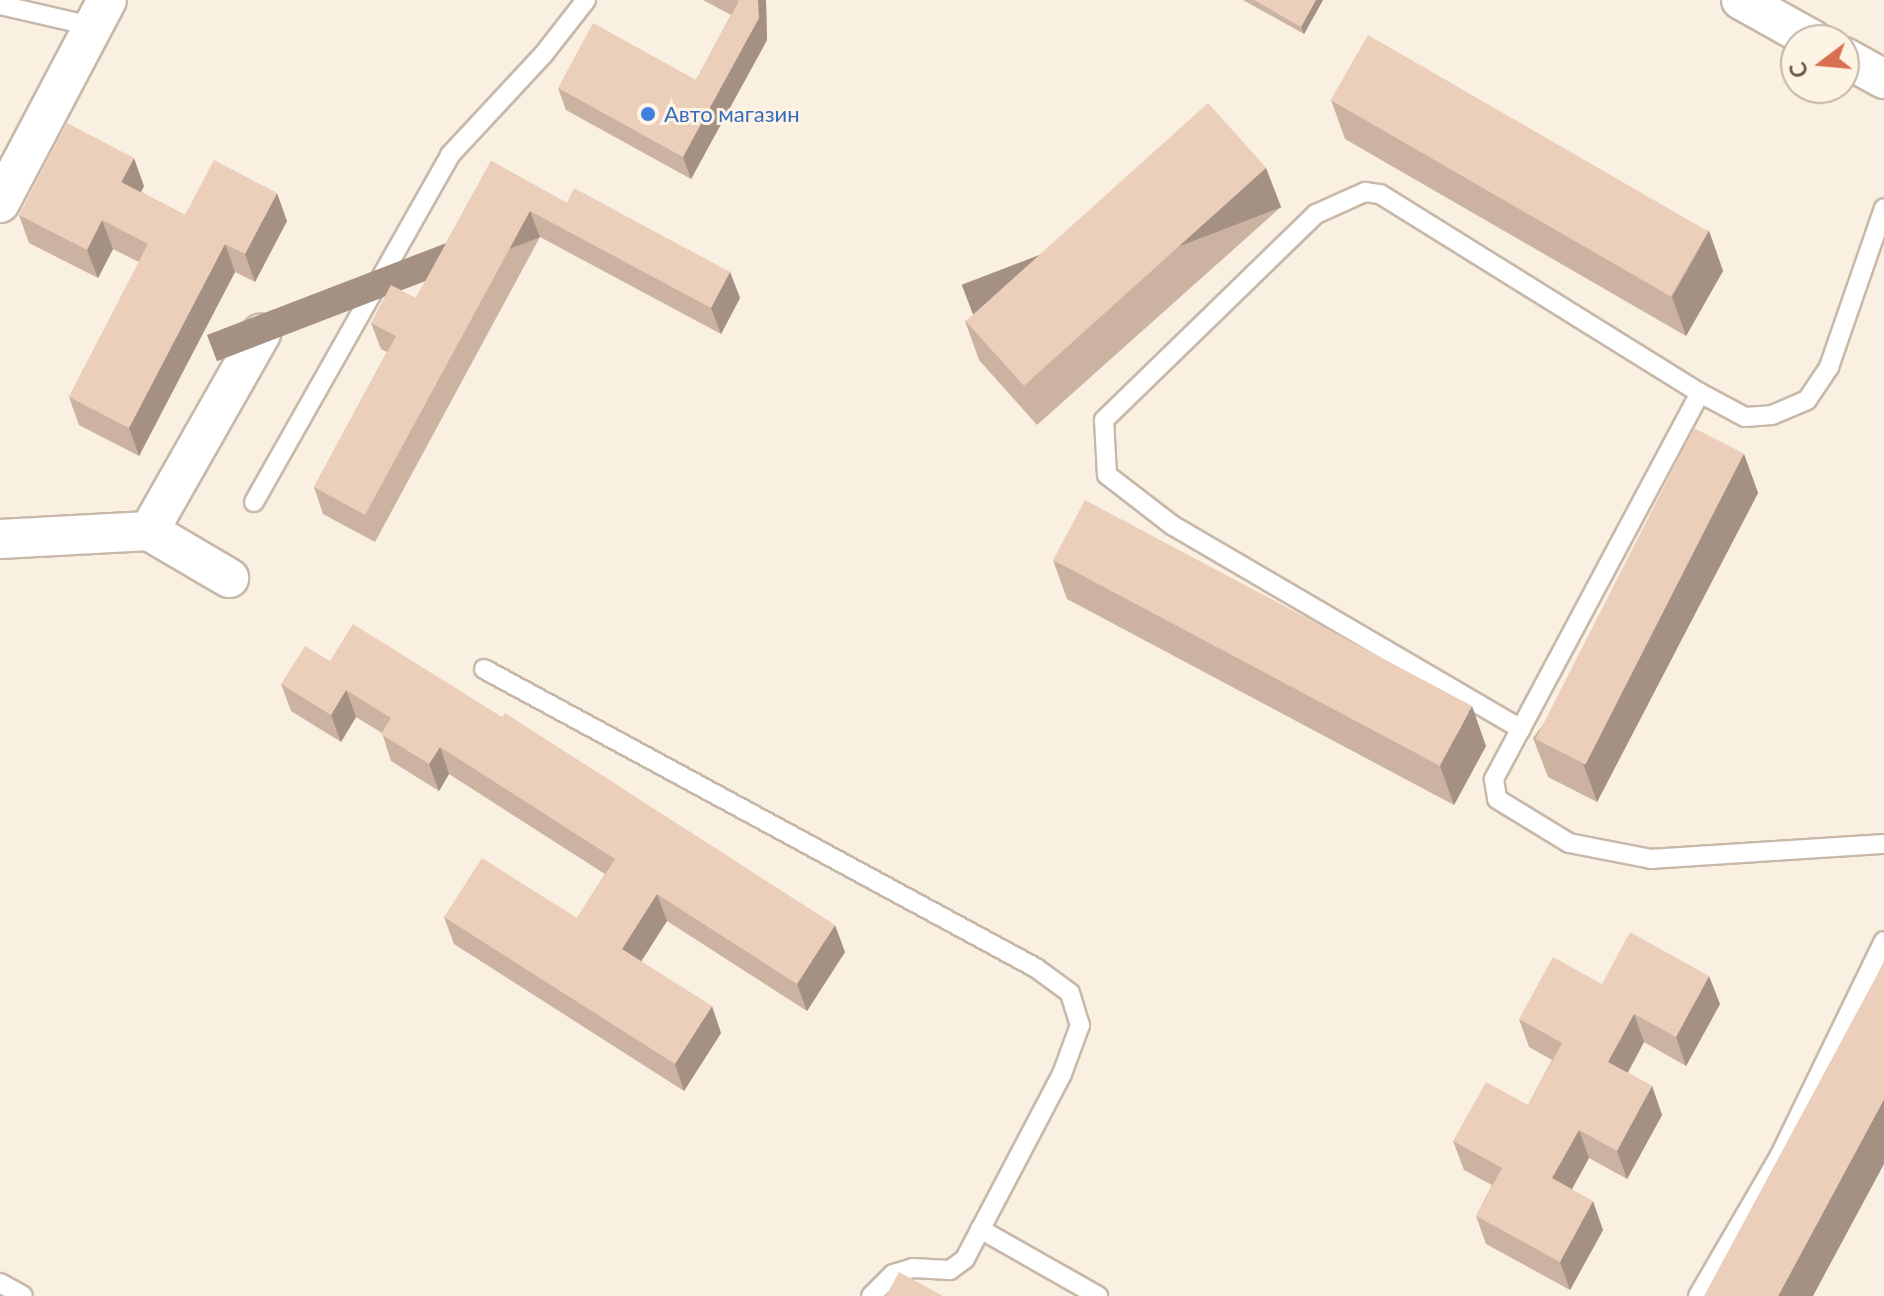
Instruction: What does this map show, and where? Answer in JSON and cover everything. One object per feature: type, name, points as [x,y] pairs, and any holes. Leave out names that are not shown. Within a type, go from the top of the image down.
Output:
[{"type":"street","points":[[1741,0],[1784,24]]},
{"type":"street","points":[[5,180],[99,13]]},
{"type":"street","points":[[1860,66],[1884,79]]},
{"type":"street","points":[[149,531],[261,334]]},
{"type":"street","points":[[0,539],[149,531],[229,578]]},
{"type":"lane","points":[[254,502],[450,155],[543,55],[586,0]]},
{"type":"lane","points":[[0,5],[99,13]]},
{"type":"lane","points":[[1521,729],[1172,525],[1107,475],[1104,420],[1316,214],[1365,192],[1380,194],[1700,393],[1745,417],[1772,415],[1807,400],[1829,367],[1884,208]]},
{"type":"lane","points":[[1700,393],[1494,779],[1497,799],[1569,843],[1651,859],[1884,844]]},
{"type":"lane","points":[[484,669],[1036,968],[1070,993],[1080,1025],[1062,1074],[965,1259],[950,1270],[913,1268],[893,1274],[871,1296]]},
{"type":"lane","points":[[1698,1296],[1779,1157],[1884,941]]},
{"type":"lane","points":[[980,1229],[1098,1296]]},
{"type":"lane","points":[[0,1283],[23,1296]]},
{"type":"building","points":[[736,0],[758,0],[759,18],[683,157],[558,88],[593,23],[696,80],[739,1]]},
{"type":"building","points":[[1254,0],[1316,0],[1301,27]]},
{"type":"building","points":[[1368,35],[1708,232],[1671,296],[1330,100]]},
{"type":"building","points":[[1208,103],[1266,168],[1024,386],[966,321]]},
{"type":"building","points":[[67,123],[134,158],[121,182],[185,215],[214,160],[277,193],[245,254],[225,244],[129,428],[69,397],[148,244],[102,220],[87,250],[19,215]]},
{"type":"building","points":[[491,161],[567,203],[574,188],[730,272],[711,308],[530,211],[365,515],[314,487],[396,336],[371,323],[391,285],[416,298]]},
{"type":"building","points":[[1694,428],[1744,453],[1585,764],[1536,739]]},
{"type":"building","points":[[1085,500],[1472,706],[1440,766],[1053,560]]},
{"type":"building","points":[[353,624],[502,717],[505,713],[835,925],[797,984],[657,894],[622,949],[712,1006],[675,1064],[444,917],[482,858],[577,918],[615,859],[440,747],[429,764],[381,734],[391,718],[346,690],[331,715],[281,684],[305,646],[330,661]]},
{"type":"building","points":[[1630,932],[1709,976],[1676,1037],[1634,1014],[1608,1062],[1652,1086],[1617,1151],[1579,1130],[1552,1178],[1593,1201],[1560,1262],[1476,1216],[1502,1168],[1453,1141],[1486,1082],[1528,1105],[1562,1043],[1519,1019],[1553,957],[1602,984]]},
{"type":"building","points":[[1884,962],[1884,1099],[1778,1296],[1704,1296]]},
{"type":"building","points":[[899,1272],[943,1296],[886,1296]]},
{"type":"place","name":"Авто магазин","points":[[648,114]]}]
